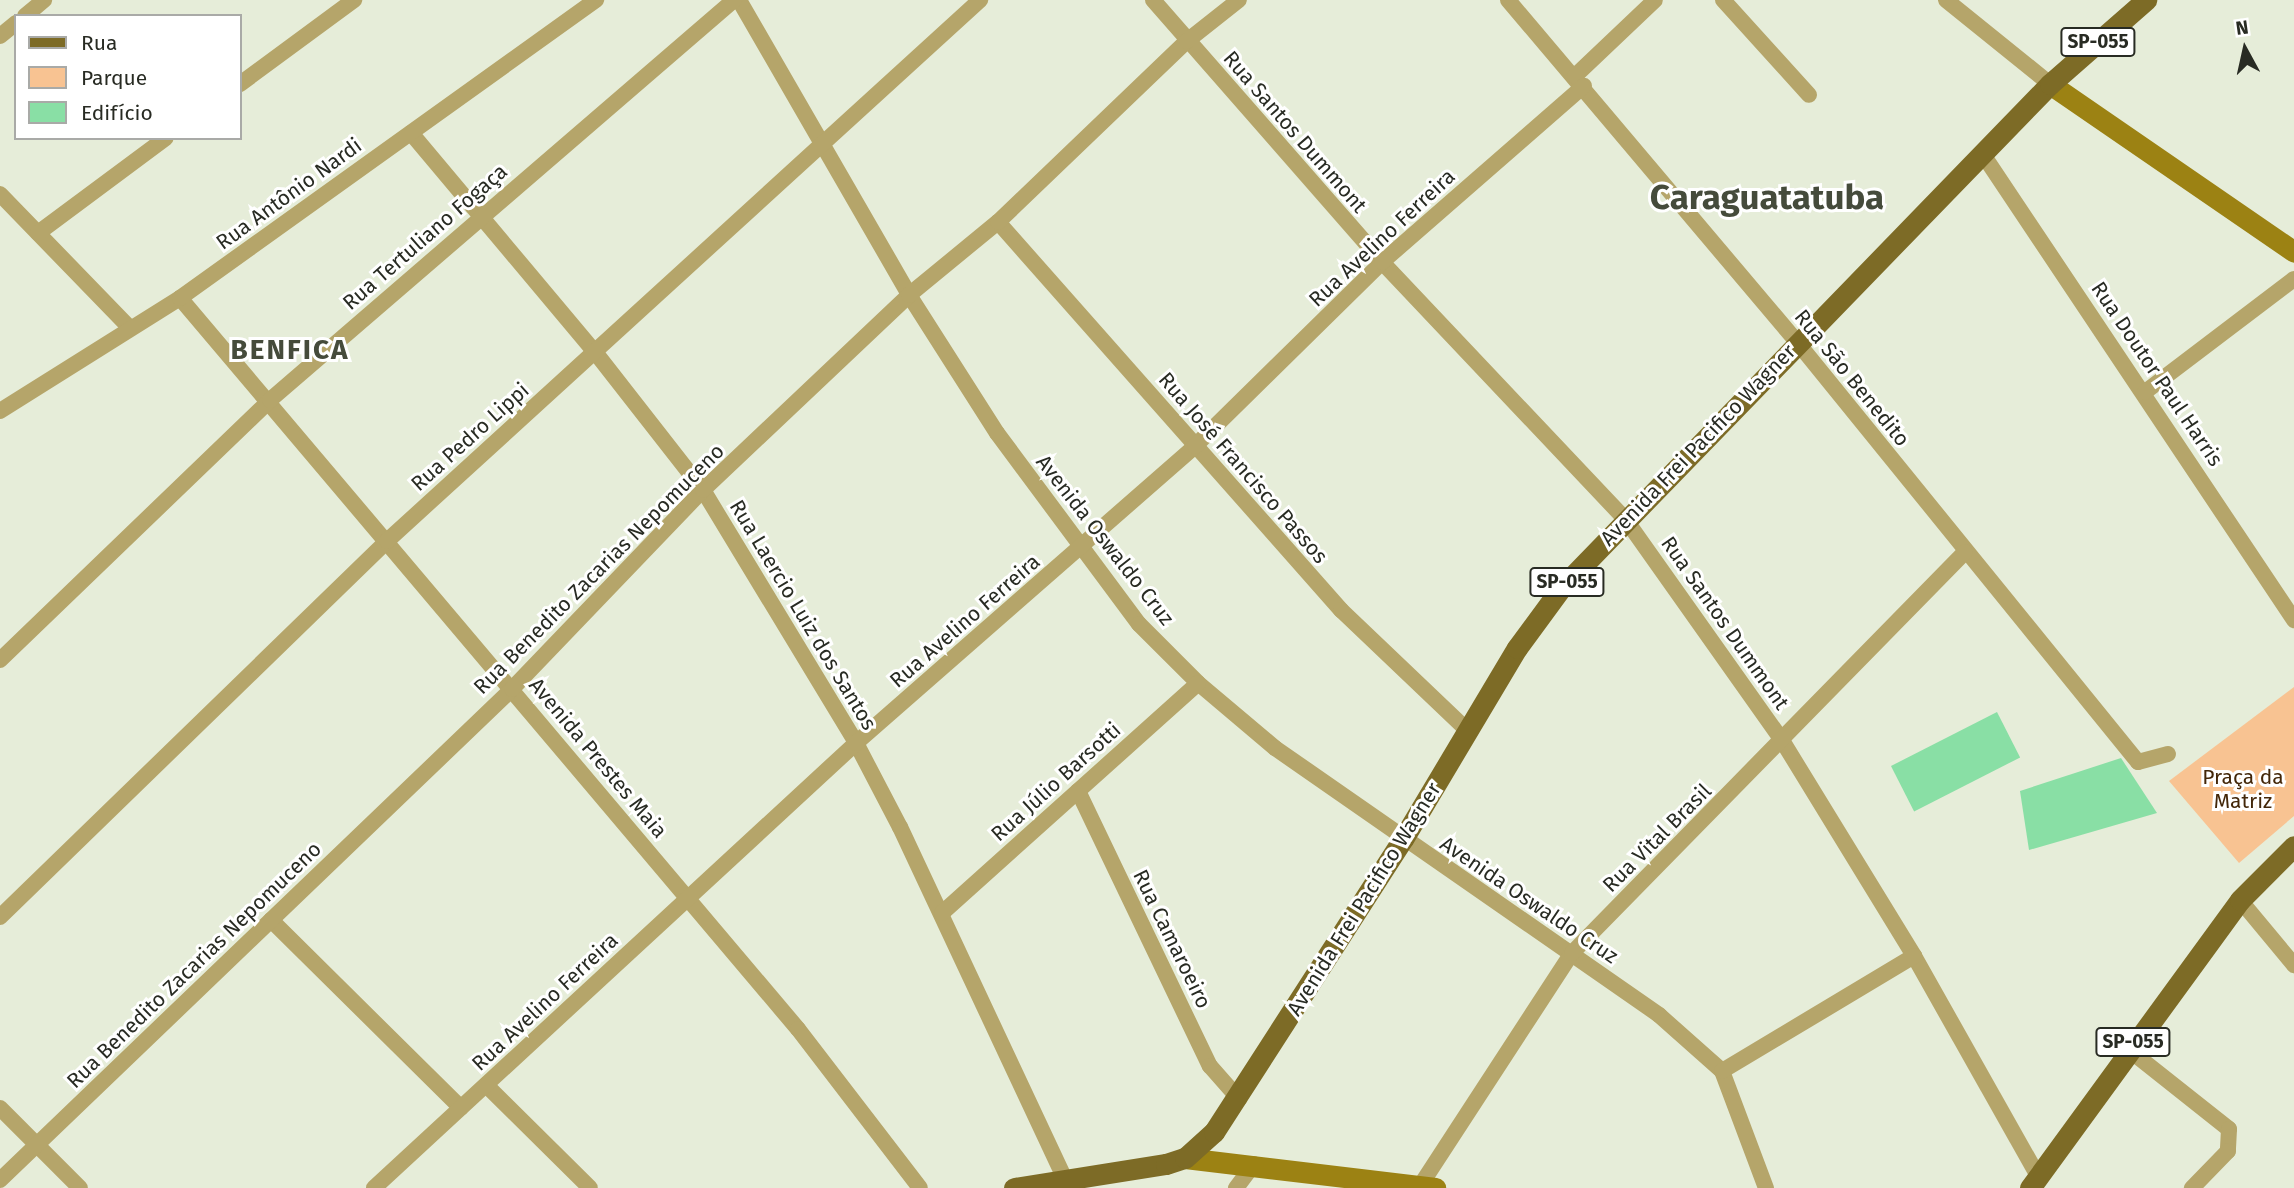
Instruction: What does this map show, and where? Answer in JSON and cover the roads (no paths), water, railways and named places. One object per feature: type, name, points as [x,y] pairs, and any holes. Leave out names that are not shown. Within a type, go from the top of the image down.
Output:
[{"type":"main road","name":"Avenida Frei Pacifico Wagner","points":[[1185,1158],[1214,1132],[1238,1099],[1403,839],[1517,648],[1561,588],[2050,84],[2146,0]]},
{"type":"main road","name":"SP-055","points":[[2034,1182],[2128,1049],[2241,900],[2294,846]]},
{"type":"main road","points":[[1014,1188],[1185,1158]]},
{"type":"street","points":[[27,14],[44,0]]},
{"type":"street","points":[[242,83],[354,0]]},
{"type":"street","name":"Rua Antônio Nardi","points":[[0,411],[180,298],[596,0]]},
{"type":"street","name":"Avenida Oswaldo Cruz","points":[[737,0],[909,295],[998,433],[1139,624],[1198,683],[1275,748],[1659,1015],[1722,1071],[1766,1188]]},
{"type":"street","name":"Rua Tertuliano Fogaça","points":[[0,660],[270,400],[481,216],[737,0]]},
{"type":"street","name":"Rua Pedro Lippi","points":[[0,917],[387,541],[822,148],[980,0]]},
{"type":"street","name":"Rua Santos Dummont","points":[[1153,0],[1382,262],[1626,520],[1783,742],[1914,956],[2034,1182]]},
{"type":"street","name":"Rua Benedito Zacarias Nepomuceno","points":[[0,1180],[512,689],[702,490],[909,295],[998,222],[1187,41],[1239,0]]},
{"type":"street","name":"Rua São Benedito","points":[[1508,0],[1797,342],[2138,762],[2168,754]]},
{"type":"street","name":"Rua Avelino Ferreira","points":[[374,1188],[856,743],[1195,446],[1382,262],[1579,81],[1655,0]]},
{"type":"street","points":[[1723,0],[1809,95]]},
{"type":"street","points":[[1946,0],[2050,84],[2294,252]]},
{"type":"street","points":[[0,36],[14,25]]},
{"type":"street","name":"Rua Laercio Luiz dos Santos","points":[[411,133],[596,352],[702,490],[856,743],[942,913],[1065,1179]]},
{"type":"street","points":[[38,233],[163,140]]},
{"type":"street","name":"Rua Doutor Paul Harris","points":[[1982,153],[2146,392],[2294,620]]},
{"type":"street","points":[[0,194],[130,328]]},
{"type":"street","name":"Rua José Francisco Passos","points":[[998,222],[1341,610],[1468,730]]},
{"type":"street","points":[[2146,392],[2294,279]]},
{"type":"street","name":"Avenida Prestes Maia","points":[[180,298],[270,400],[798,1029],[920,1188]]},
{"type":"street","name":"Rua Vital Brasil","points":[[1428,1187],[1572,953],[1783,742],[1965,552]]},
{"type":"street","name":"Rua Júlio Barsotti","points":[[942,913],[1198,683]]},
{"type":"street","name":"Rua Camaroeiro","points":[[1078,791],[1210,1066],[1238,1099]]},
{"type":"street","points":[[2241,900],[2294,965]]},
{"type":"street","points":[[271,920],[461,1108]]},
{"type":"street","points":[[1722,1071],[1914,956]]},
{"type":"street","points":[[2128,1049],[2229,1129],[2228,1151],[2192,1188]]},
{"type":"street","points":[[486,1085],[590,1188]]},
{"type":"street","points":[[0,1108],[80,1188]]},
{"type":"street","points":[[1185,1158],[1254,1164],[1428,1187]]},
{"type":"street","points":[[1236,1188],[1254,1164]]},
{"type":"district","name":"Caraguatatuba","points":[[1767,197]]},
{"type":"district","name":"BENFICA","points":[[290,350]]},
{"type":"park label","name":"Praça da Matriz","points":[[2243,789]]}]
